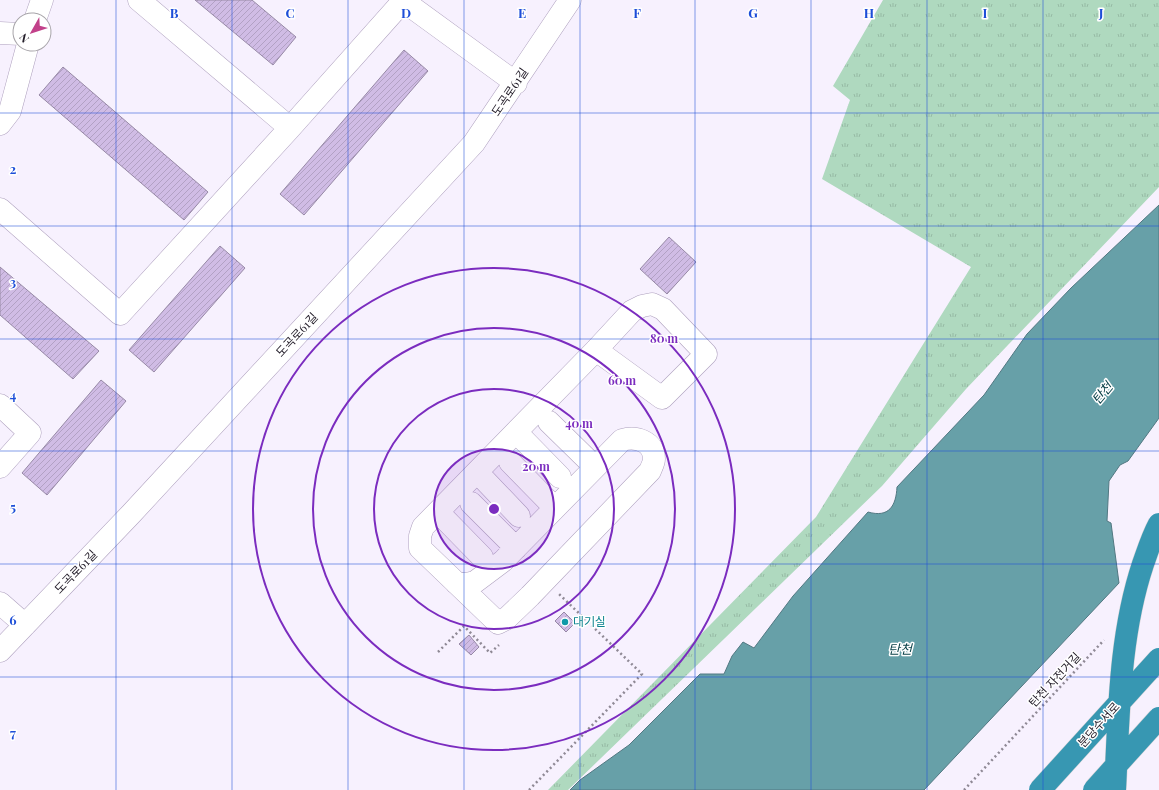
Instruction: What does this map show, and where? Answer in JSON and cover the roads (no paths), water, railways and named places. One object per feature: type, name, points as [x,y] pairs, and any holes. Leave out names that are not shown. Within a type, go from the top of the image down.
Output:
[{"type":"highway","points":[[1114,790],[1123,647],[1136,584],[1153,535],[1159,524]]},
{"type":"highway","name":"분당수서로","points":[[1040,790],[1159,660]]},
{"type":"highway","points":[[1094,790],[1159,718]]},
{"type":"street","points":[[38,12],[42,0]]},
{"type":"street","points":[[139,0],[290,128]]},
{"type":"street","points":[[0,209],[120,314],[290,128],[403,0],[516,83]]},
{"type":"street","name":"도곡로61길","points":[[0,651],[131,514],[474,143],[516,83],[570,0]]},
{"type":"street","points":[[0,33],[12,34]]},
{"type":"street","points":[[0,124],[10,111],[26,52]]},
{"type":"street","points":[[456,583],[467,584],[475,582],[503,561],[622,440],[632,437],[642,440],[649,447],[654,459],[650,471],[506,619],[498,623],[456,583],[420,548],[420,536],[423,527],[596,350],[632,311],[642,306],[652,304],[663,309],[706,354],[662,398],[596,350]]},
{"type":"street","points":[[0,405],[30,433],[0,467]]},
{"type":"street","points":[[516,432],[595,467]]},
{"type":"street","points":[[477,472],[556,508]]},
{"type":"street","points":[[438,512],[516,548]]},
{"type":"street","points":[[0,603],[25,625]]},
{"type":"water","name":"탄천","points":[[1159,205],[1159,418],[1128,461],[1120,465],[1109,481],[1107,521],[1111,523],[1119,583],[924,790],[570,790],[580,780],[629,745],[700,674],[724,674],[732,656],[743,642],[754,648],[793,596],[868,512],[881,513],[890,509],[895,500],[897,487],[984,395],[1027,334],[1071,288]]},
{"type":"place","name":"대기실","points":[[565,622]]}]
